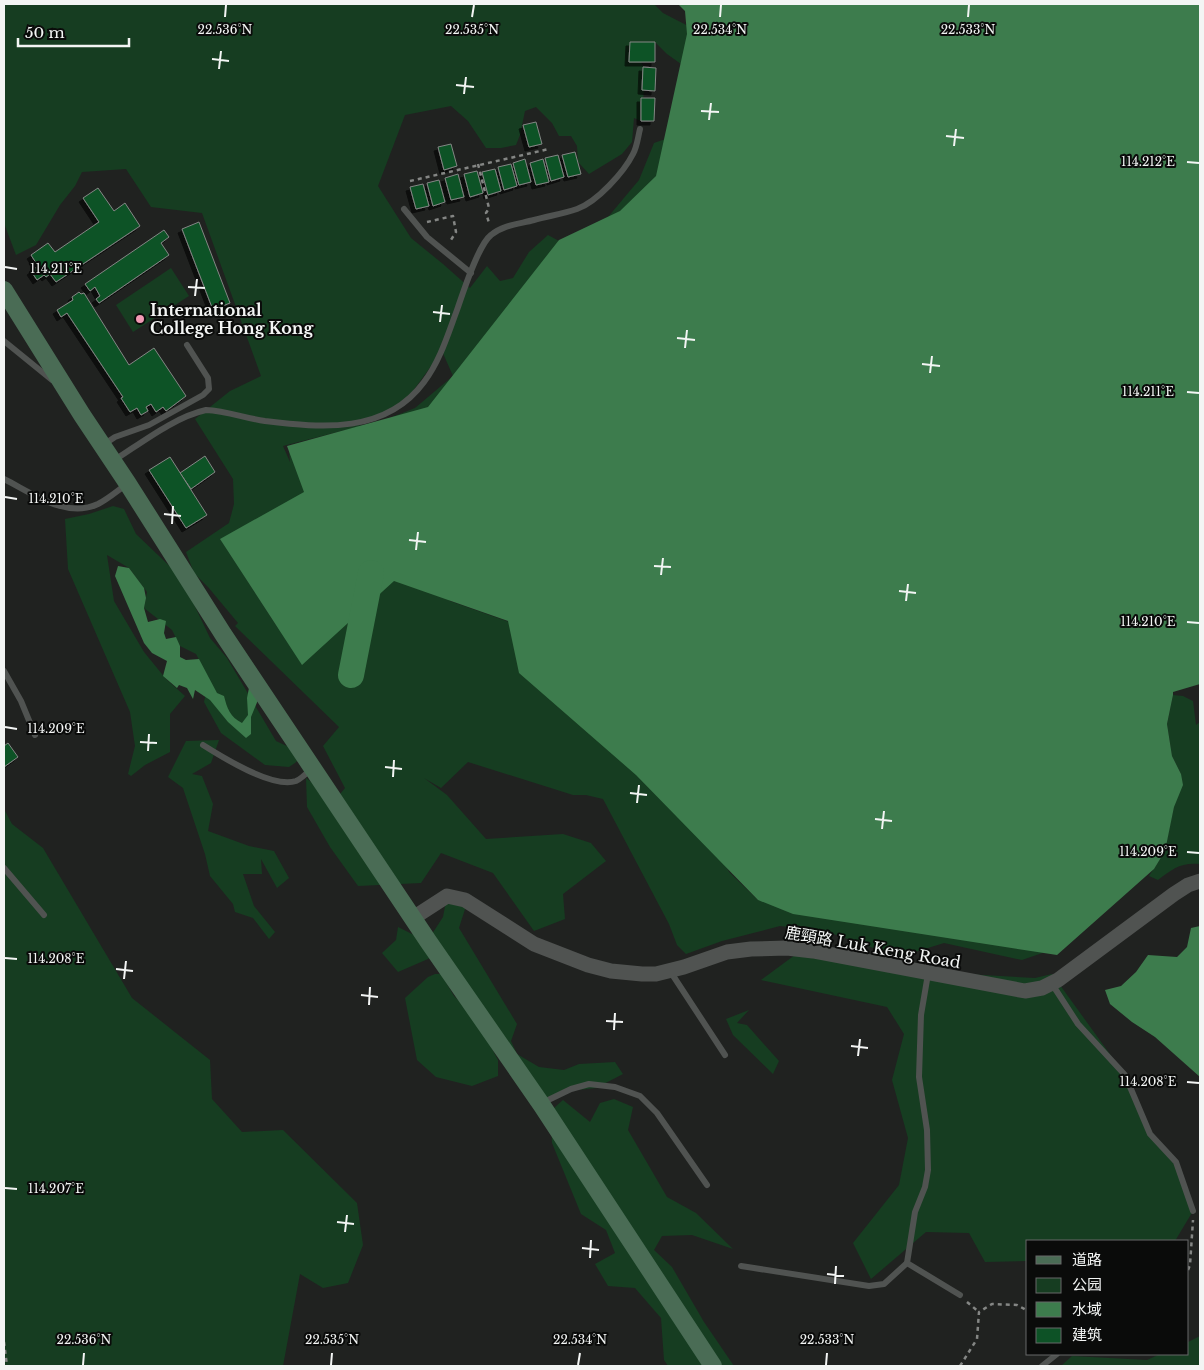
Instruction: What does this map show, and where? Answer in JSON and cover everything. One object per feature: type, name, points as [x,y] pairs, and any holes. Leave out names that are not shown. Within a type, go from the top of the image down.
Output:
[{"type":"main road","points":[[4,290],[223,634],[413,918],[541,1104],[713,1366]]},
{"type":"street","name":"鹿頸路 Luk Keng Road","points":[[413,918],[447,896],[465,900],[534,944],[611,971],[656,974],[727,952],[763,948],[813,951],[1024,991],[1036,990],[1052,983],[1174,894],[1200,881]]},
{"type":"lane","points":[[112,461],[166,427],[197,412],[206,410],[285,423],[334,426],[368,422],[391,411],[409,399],[425,381],[442,350],[471,273],[482,248],[490,236],[501,228],[579,209],[594,200],[626,165],[634,153],[640,129]]},
{"type":"lane","points":[[404,209],[427,237],[471,273]]},
{"type":"lane","points":[[4,341],[67,391]]},
{"type":"lane","points":[[102,445],[115,437],[149,425],[203,395],[209,388],[208,378],[187,345]]},
{"type":"lane","points":[[4,479],[62,508],[79,509],[97,504],[128,484]]},
{"type":"lane","points":[[4,672],[21,701],[35,735]]},
{"type":"lane","points":[[202,745],[244,770],[283,781],[295,781],[313,768]]},
{"type":"lane","points":[[4,868],[44,915]]},
{"type":"lane","points":[[670,971],[725,1055]]},
{"type":"lane","points":[[741,1266],[870,1286],[884,1284],[907,1263],[915,1212],[926,1187],[928,1170],[928,1137],[919,1077],[922,1015],[928,974]]},
{"type":"lane","points":[[1052,983],[1078,1024],[1125,1075],[1150,1134],[1176,1162],[1193,1211]]},
{"type":"lane","points":[[541,1104],[589,1084],[615,1088],[640,1096],[657,1114],[708,1185]]},
{"type":"lane","points":[[907,1263],[960,1295]]},
{"type":"lane","points":[[1042,1366],[1055,1355]]},
{"type":"path","points":[[410,180],[549,149]]},
{"type":"path","points":[[478,164],[490,208],[486,213]]},
{"type":"path","points":[[426,222],[453,216],[456,232],[444,251]]},
{"type":"path","points":[[1189,1268],[1193,1211]]},
{"type":"path","points":[[960,1295],[979,1312]]},
{"type":"path","points":[[979,1312],[992,1304],[1017,1304],[1026,1310]]},
{"type":"path","points":[[960,1366],[977,1339],[979,1312]]},
{"type":"path","points":[[4,1342],[7,1366]]},
{"type":"green space","points":[[4,4],[654,4],[663,13],[692,28],[693,55],[681,64],[655,42],[637,48],[641,62],[649,76],[644,90],[641,121],[634,118],[632,142],[622,154],[589,174],[578,162],[577,146],[571,136],[559,136],[552,123],[536,107],[525,111],[516,145],[501,148],[486,148],[468,121],[451,106],[405,115],[378,186],[411,238],[470,288],[487,266],[500,281],[513,278],[529,252],[548,235],[559,241],[608,217],[639,180],[654,143],[671,137],[679,144],[401,543],[450,601],[518,625],[706,835],[730,873],[758,900],[1051,950],[1022,960],[944,943],[899,957],[825,931],[780,926],[722,941],[686,954],[677,945],[669,924],[603,799],[586,795],[573,795],[468,762],[441,788],[424,778],[447,795],[486,839],[563,834],[591,843],[606,861],[563,894],[565,919],[534,931],[493,873],[441,853],[421,883],[358,886],[330,847],[307,807],[306,778],[335,800],[345,788],[323,746],[339,727],[235,626],[238,623],[194,573],[186,552],[229,523],[234,504],[233,479],[195,419],[230,391],[261,376],[202,213],[151,207],[126,169],[82,172],[75,186],[60,205],[36,245],[16,255],[4,223]],"holes":[[[442,351],[453,376],[415,408],[324,444],[289,451],[290,462],[283,446],[357,427],[405,402]],[[221,540],[268,552],[278,628]]]},
{"type":"green space","points":[[171,268],[189,296],[133,332],[116,305]]},
{"type":"green space","points":[[113,506],[124,509],[136,534],[181,577],[210,638],[227,658],[276,741],[304,754],[295,763],[289,767],[265,765],[221,733],[204,702],[209,679],[196,654],[180,646],[172,630],[144,608],[147,592],[129,568],[107,555],[114,601],[144,652],[166,679],[185,696],[170,714],[170,752],[145,765],[131,776],[128,774],[135,746],[130,712],[68,569],[65,519]]},
{"type":"green space","points":[[1173,695],[1183,696],[1193,701],[1196,725],[1200,722],[1200,864],[1182,865],[1158,880],[1149,876],[1164,853],[1181,774],[1172,756],[1167,724]]},
{"type":"green space","points":[[219,740],[211,763],[192,774],[202,776],[213,804],[208,831],[249,846],[274,851],[289,878],[277,888],[261,859],[262,874],[243,874],[254,906],[275,932],[269,939],[253,918],[235,912],[233,904],[210,876],[205,854],[183,788],[168,777],[186,741]]},
{"type":"green space","points":[[4,809],[12,824],[43,848],[132,998],[210,1060],[212,1099],[242,1132],[283,1130],[357,1203],[363,1245],[348,1283],[323,1288],[300,1274],[283,1366],[4,1366]]},
{"type":"green space","points":[[447,896],[466,906],[459,928],[517,1024],[511,1041],[517,1054],[539,1067],[564,1070],[579,1064],[615,1062],[623,1074],[596,1088],[568,1091],[543,1099],[432,934],[443,917]]},
{"type":"green space","points":[[398,927],[420,938],[431,956],[398,972],[382,953],[396,940]]},
{"type":"green space","points":[[799,952],[930,972],[1035,978],[1052,974],[1125,1075],[1150,1134],[1178,1169],[1193,1211],[1176,1240],[1026,1240],[1026,1261],[985,1262],[969,1233],[926,1232],[871,1279],[853,1243],[899,1185],[908,1138],[892,1080],[904,1034],[887,1007],[761,980]]},
{"type":"green space","points":[[441,974],[454,996],[475,1017],[498,1060],[498,1076],[472,1086],[436,1077],[417,1060],[405,998],[428,977]]},
{"type":"green space","points":[[749,1010],[737,1023],[747,1025],[779,1061],[773,1074],[733,1035],[726,1019]]},
{"type":"green space","points":[[614,1099],[633,1107],[628,1130],[667,1197],[696,1213],[733,1249],[692,1235],[662,1236],[654,1250],[672,1267],[704,1322],[734,1366],[668,1366],[664,1360],[661,1318],[635,1288],[608,1286],[595,1264],[615,1253],[606,1230],[581,1214],[552,1143],[551,1121],[554,1108],[563,1100],[590,1122],[600,1103]]},
{"type":"green space","points":[[1200,1336],[1200,1366],[1061,1366],[1072,1356],[1147,1360],[1158,1355],[1189,1355],[1189,1342]]},
{"type":"water","points":[[678,4],[1200,4],[1200,684],[1173,692],[1167,724],[1172,756],[1181,774],[1183,785],[1174,807],[1165,851],[1154,869],[1057,955],[793,914],[758,900],[636,775],[519,673],[508,621],[394,581],[302,665],[220,539],[304,492],[287,446],[428,407],[559,240],[620,211],[656,176],[687,34],[685,11]]},
{"type":"water","points":[[118,566],[129,568],[144,588],[146,598],[144,608],[148,622],[160,619],[166,621],[164,633],[166,639],[176,637],[180,646],[180,657],[186,660],[199,659],[217,693],[224,696],[228,708],[235,718],[242,723],[248,715],[247,698],[249,688],[258,700],[251,717],[251,734],[246,738],[228,722],[210,700],[195,690],[193,699],[187,688],[179,685],[177,688],[163,676],[167,661],[152,653],[144,643],[115,576]]},
{"type":"water","points":[[1200,926],[1200,1077],[1155,1037],[1132,1022],[1110,1004],[1105,990],[1121,986],[1136,972],[1148,955],[1177,957],[1187,947],[1191,928]]},
{"type":"building","points":[[630,42],[655,42],[655,62],[629,62]]},
{"type":"building","points":[[643,67],[656,68],[655,91],[642,90]]},
{"type":"building","points":[[641,98],[655,98],[654,121],[641,121]]},
{"type":"building","points":[[536,122],[542,144],[529,147],[523,125]]},
{"type":"building","points":[[451,144],[457,166],[444,170],[438,147]]},
{"type":"building","points":[[575,152],[581,174],[568,177],[562,155]]},
{"type":"building","points":[[558,155],[564,177],[551,181],[545,158]]},
{"type":"building","points":[[525,159],[531,182],[519,185],[513,163]]},
{"type":"building","points":[[543,159],[549,182],[536,185],[530,163]]},
{"type":"building","points":[[511,164],[517,186],[504,190],[498,167]]},
{"type":"building","points":[[495,169],[501,191],[488,195],[482,172]]},
{"type":"building","points":[[477,171],[483,193],[470,197],[464,174]]},
{"type":"building","points":[[458,174],[464,197],[451,200],[445,178]]},
{"type":"building","points":[[439,180],[445,202],[433,206],[427,183]]},
{"type":"building","points":[[423,184],[429,206],[416,209],[410,187]]},
{"type":"building","points":[[98,188],[114,211],[125,203],[140,226],[56,282],[50,274],[46,277],[44,275],[37,280],[31,271],[38,266],[31,255],[48,243],[55,252],[99,222],[83,198]]},
{"type":"building","points":[[199,222],[230,303],[213,310],[182,229]]},
{"type":"building","points":[[164,230],[169,237],[161,243],[169,255],[99,303],[96,299],[100,296],[95,287],[90,291],[85,284]]},
{"type":"building","points":[[79,292],[81,294],[84,293],[129,365],[154,348],[186,396],[166,411],[163,407],[156,412],[151,404],[146,407],[148,411],[141,415],[137,408],[130,412],[121,398],[123,397],[67,313],[61,317],[57,310],[73,300],[72,297]]},
{"type":"building","points":[[205,456],[215,472],[191,489],[180,473]]},
{"type":"building","points":[[170,457],[207,515],[186,528],[149,470]]},
{"type":"building","points":[[8,743],[18,757],[4,767],[4,746]]},
{"type":"waterway","points":[[351,675],[371,573]]},
{"type":"place","name":"International College Hong Kong","points":[[140,319]]}]
